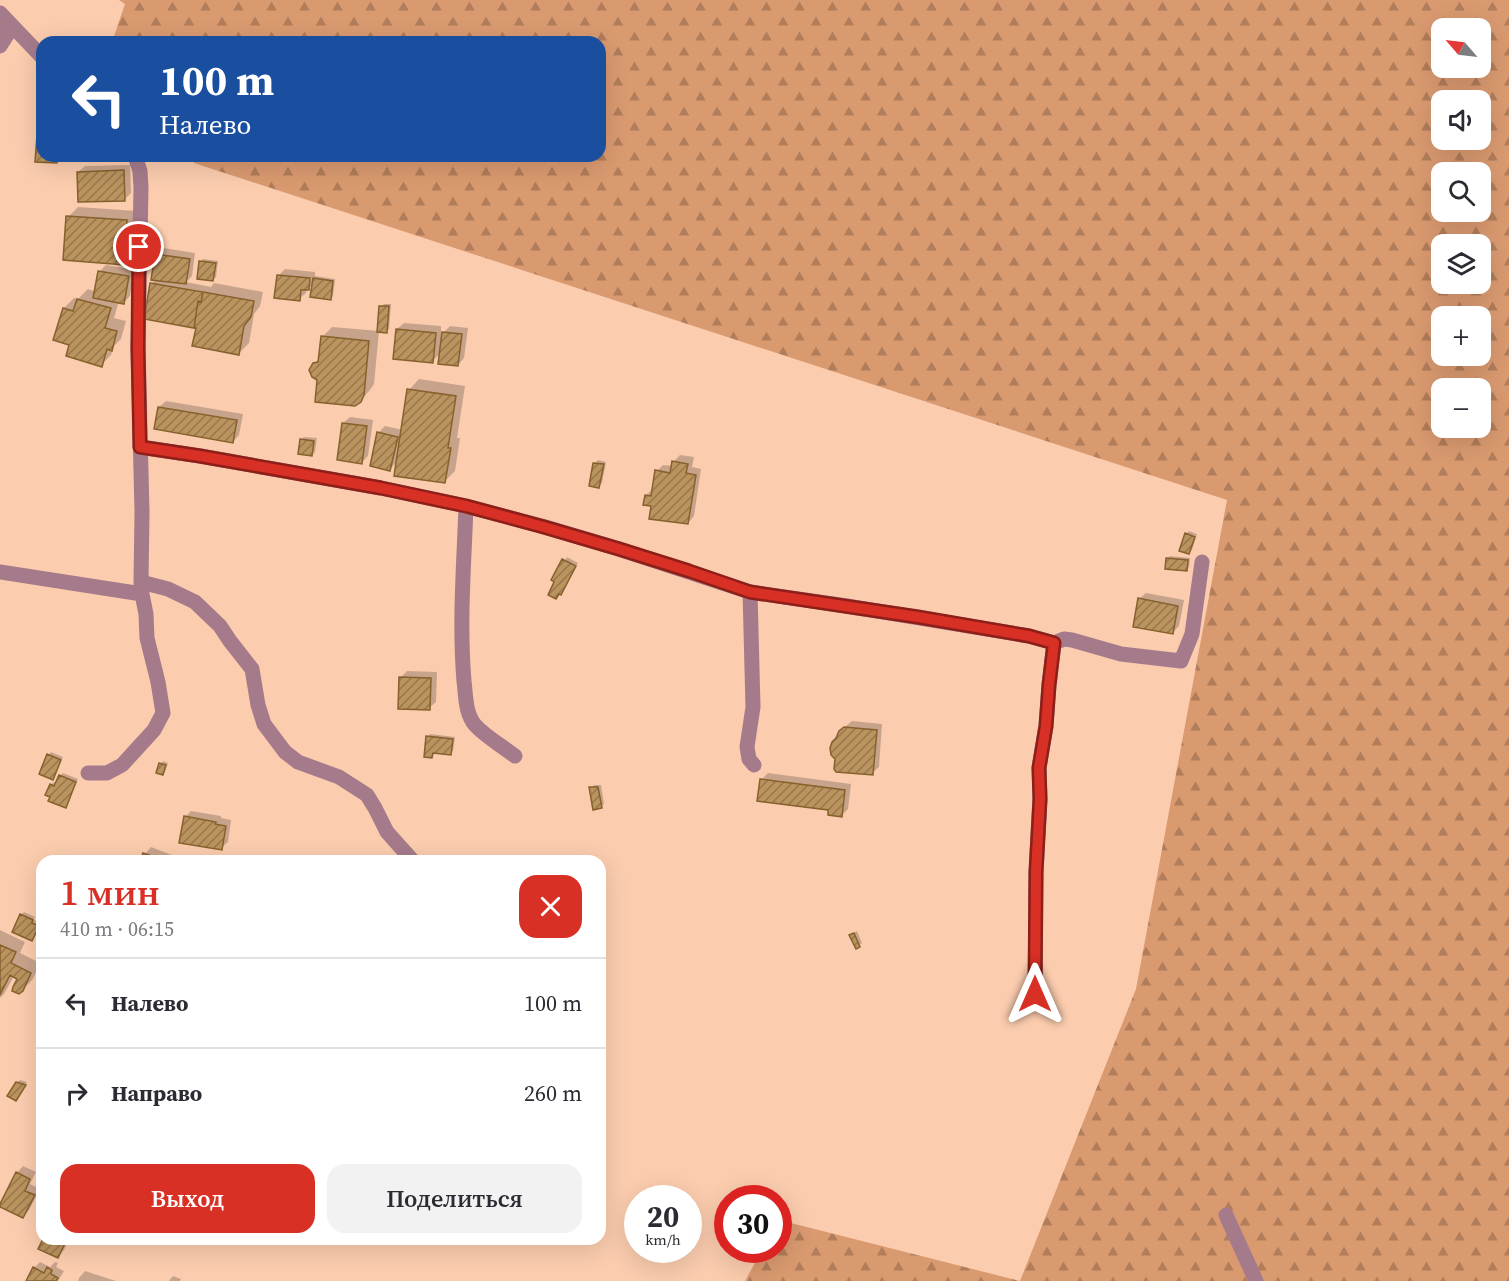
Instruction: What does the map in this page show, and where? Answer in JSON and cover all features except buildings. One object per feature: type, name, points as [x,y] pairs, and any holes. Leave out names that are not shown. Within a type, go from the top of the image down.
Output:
[{"type":"street","points":[[0,13],[7,35],[0,46]]},
{"type":"street","points":[[0,13],[36,51]]},
{"type":"street","points":[[88,773],[107,773],[122,765],[154,730],[163,713],[147,638],[147,614],[141,588],[142,512],[138,348],[141,197],[140,171],[137,162]]},
{"type":"street","points":[[140,447],[381,488],[466,506],[619,549],[750,592],[929,619],[1029,636],[1054,643],[1064,639],[1072,640],[1121,654],[1180,661],[1192,634],[1202,562]]},
{"type":"street","points":[[466,506],[461,646],[467,710],[475,724],[516,756]]},
{"type":"street","points":[[0,572],[168,589],[195,602],[220,626],[252,669],[258,705],[264,724],[285,752],[298,762],[339,777],[367,795],[387,832],[408,855]]},
{"type":"street","points":[[750,592],[753,707],[747,747],[748,759],[754,765]]},
{"type":"street","points":[[1035,994],[1039,768],[1046,726],[1054,643]]},
{"type":"street","points":[[1226,1215],[1256,1281]]},
{"type":"green space","points":[[119,0],[1509,0],[1509,1281],[1020,1281],[1136,989],[1227,500],[193,162],[606,162],[606,36],[114,36],[125,4]]},
{"type":"green space","points":[[792,1223],[1020,1281],[745,1281],[755,1263],[792,1263]]},
{"type":"route","points":[[139,247],[140,447],[381,488],[466,506],[619,549],[750,592],[918,617],[1029,636],[1054,643],[1046,726],[1039,768],[1035,994]]}]
